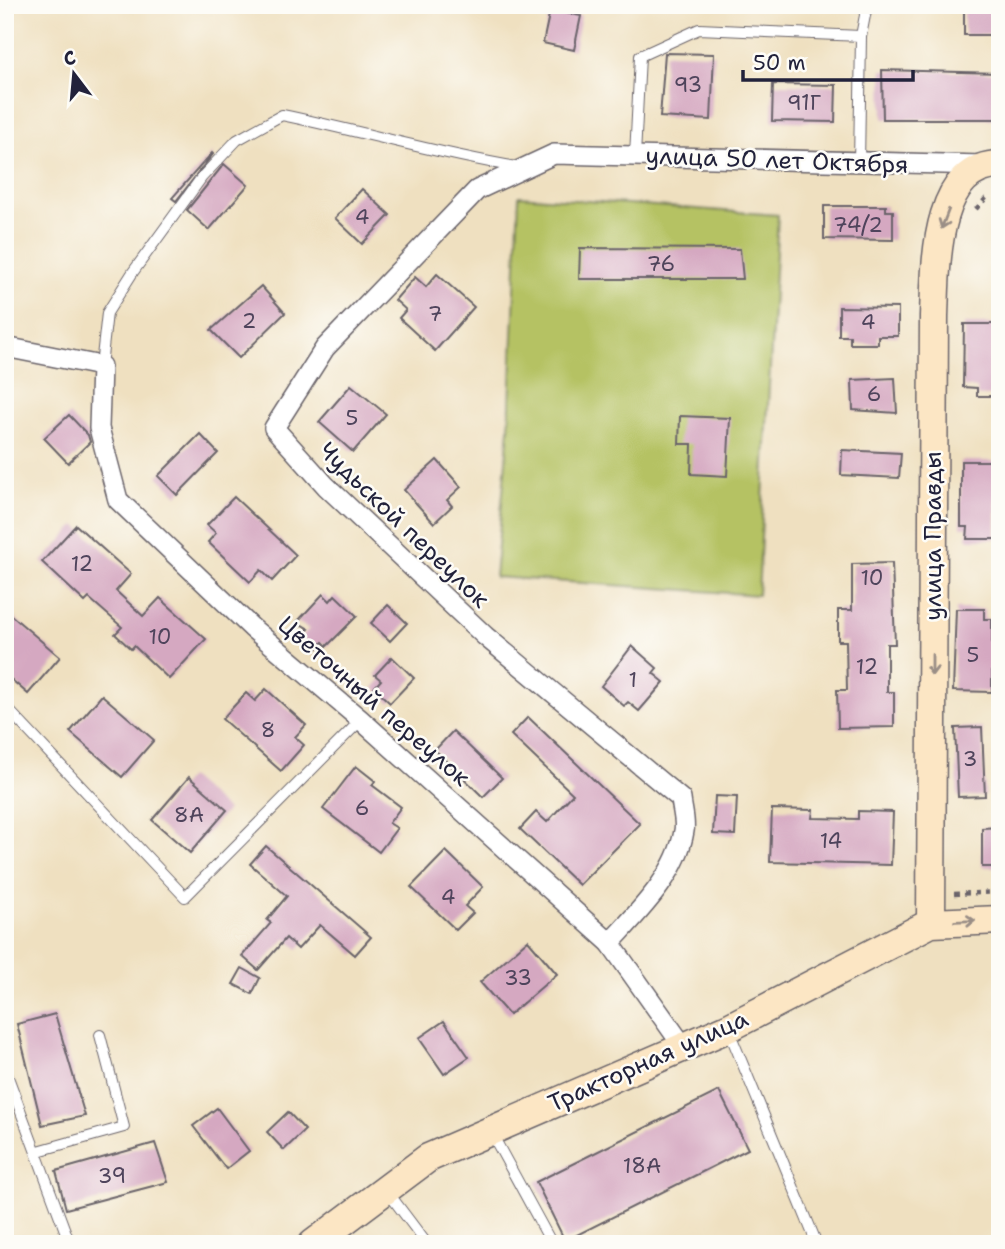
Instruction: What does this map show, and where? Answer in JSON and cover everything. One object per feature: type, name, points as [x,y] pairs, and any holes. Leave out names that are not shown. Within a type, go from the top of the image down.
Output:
[{"type":"street","name":"улица 50 лет Октября","points":[[554,154],[859,164],[992,165]]},
{"type":"street","name":"Чудьской переулок","points":[[554,154],[477,190],[324,348],[274,428],[326,486],[485,636],[681,799],[685,830],[672,864],[648,901],[610,943]]},
{"type":"street","name":"улица Правды","points":[[931,923],[934,316],[937,238],[957,186],[992,165]]},
{"type":"street","points":[[5,347],[102,366]]},
{"type":"street","name":"Цветочный переулок","points":[[102,366],[99,428],[118,500],[252,628],[361,720],[610,943],[683,1046]]},
{"type":"street","name":"Тракторная улица","points":[[313,1244],[428,1158],[728,1028],[931,923],[1000,920]]},
{"type":"lane","points":[[859,164],[861,36],[867,5]]},
{"type":"lane","points":[[635,156],[640,56],[699,29],[861,36]]},
{"type":"lane","points":[[102,366],[107,313],[141,261],[202,177],[237,140],[282,115],[373,134],[446,155],[520,168]]},
{"type":"lane","points":[[5,706],[185,897],[361,720]]},
{"type":"lane","points":[[728,1028],[817,1244]]},
{"type":"lane","points":[[38,1152],[124,1128],[100,1035]]},
{"type":"lane","points":[[5,1069],[70,1244]]},
{"type":"lane","points":[[490,1131],[552,1244]]},
{"type":"lane","points":[[385,1189],[427,1244]]},
{"type":"green space","points":[[519,196],[778,215],[758,595],[495,577],[509,429]]},
{"type":"building","points":[[964,5],[1000,5],[1000,35],[964,35]]},
{"type":"building","points":[[550,10],[581,16],[574,50],[543,43]]},
{"type":"building","points":[[665,53],[714,54],[711,120],[660,117]]},
{"type":"building","points":[[882,70],[1000,73],[1000,119],[883,119]]},
{"type":"building","points":[[773,84],[836,85],[835,122],[772,121]]},
{"type":"building","points":[[212,153],[176,201],[172,198]]},
{"type":"building","points":[[224,164],[248,185],[209,230],[187,210]]},
{"type":"building","points":[[362,189],[390,215],[362,244],[335,218]]},
{"type":"building","points":[[824,206],[886,206],[886,211],[893,211],[893,240],[824,239]]},
{"type":"building","points":[[580,248],[740,249],[743,279],[579,279]]},
{"type":"building","points":[[437,274],[474,307],[435,351],[399,318],[406,310],[395,300],[415,277],[426,287]]},
{"type":"building","points":[[261,286],[285,313],[239,358],[211,330]]},
{"type":"building","points":[[839,307],[898,308],[898,336],[878,336],[878,344],[850,344],[850,336],[839,336]]},
{"type":"building","points":[[964,324],[1000,324],[999,396],[977,396],[977,388],[963,387]]},
{"type":"building","points":[[895,378],[897,413],[853,410],[852,380]]},
{"type":"building","points":[[351,385],[386,414],[353,452],[319,422]]},
{"type":"building","points":[[69,415],[88,435],[90,442],[68,463],[44,438]]},
{"type":"building","points":[[680,416],[730,418],[727,476],[691,474],[692,444],[679,444]]},
{"type":"building","points":[[200,434],[218,453],[177,495],[158,476]]},
{"type":"building","points":[[842,450],[901,453],[899,478],[841,475]]},
{"type":"building","points":[[437,460],[461,487],[447,500],[452,506],[434,523],[404,490]]},
{"type":"building","points":[[961,461],[996,461],[996,539],[967,539],[968,527],[961,527]]},
{"type":"building","points":[[234,497],[296,555],[272,581],[261,570],[250,582],[208,542],[216,533],[207,525]]},
{"type":"building","points":[[76,525],[131,574],[116,591],[143,616],[160,598],[206,639],[169,679],[134,646],[131,649],[115,634],[122,627],[89,598],[85,602],[42,562]]},
{"type":"building","points":[[892,563],[895,644],[887,644],[887,692],[894,692],[894,727],[838,728],[837,690],[847,690],[846,641],[838,641],[838,610],[852,610],[852,564]]},
{"type":"building","points":[[323,594],[330,601],[335,595],[357,616],[327,646],[323,642],[315,651],[301,637],[309,629],[297,622]]},
{"type":"building","points":[[388,605],[407,623],[390,641],[371,623]]},
{"type":"building","points":[[956,609],[984,609],[984,619],[992,619],[992,692],[953,691]]},
{"type":"building","points":[[5,610],[60,657],[28,694],[5,674]]},
{"type":"building","points":[[632,646],[657,668],[653,673],[664,682],[639,711],[628,702],[624,706],[601,686]]},
{"type":"building","points":[[392,657],[414,678],[390,703],[374,688],[381,680],[375,675]]},
{"type":"building","points":[[266,689],[306,725],[295,737],[304,745],[281,771],[222,719],[246,693],[255,701]]},
{"type":"building","points":[[102,695],[154,740],[122,777],[70,732]]},
{"type":"building","points":[[528,717],[640,824],[579,885],[520,829],[536,812],[547,822],[573,794],[511,735]]},
{"type":"building","points":[[982,727],[985,796],[958,797],[955,728]]},
{"type":"building","points":[[453,731],[502,778],[483,797],[435,750]]},
{"type":"building","points":[[356,766],[375,781],[372,785],[401,807],[389,823],[397,828],[379,852],[323,809]]},
{"type":"building","points":[[189,777],[227,810],[190,853],[152,820]]},
{"type":"building","points":[[715,796],[737,797],[735,835],[713,834]]},
{"type":"building","points":[[772,809],[813,810],[812,818],[858,819],[858,811],[893,812],[891,865],[770,862]]},
{"type":"building","points":[[1000,827],[1000,867],[982,867],[982,828]]},
{"type":"building","points":[[266,846],[371,937],[355,955],[320,925],[298,949],[286,938],[258,970],[242,956],[271,923],[267,920],[287,896],[250,864]]},
{"type":"building","points":[[446,851],[483,887],[465,906],[473,913],[456,930],[411,887]]},
{"type":"building","points":[[528,940],[557,974],[509,1015],[480,982]]},
{"type":"building","points":[[242,968],[260,978],[252,994],[233,984]]},
{"type":"building","points":[[55,1014],[85,1116],[42,1125],[17,1024]]},
{"type":"building","points":[[444,1021],[469,1057],[444,1074],[419,1038]]},
{"type":"building","points":[[719,1091],[748,1149],[565,1241],[536,1182]]},
{"type":"building","points":[[217,1108],[249,1151],[226,1169],[193,1126]]},
{"type":"building","points":[[288,1112],[305,1130],[284,1150],[267,1132]]},
{"type":"building","points":[[155,1143],[168,1182],[66,1209],[56,1171]]}]
